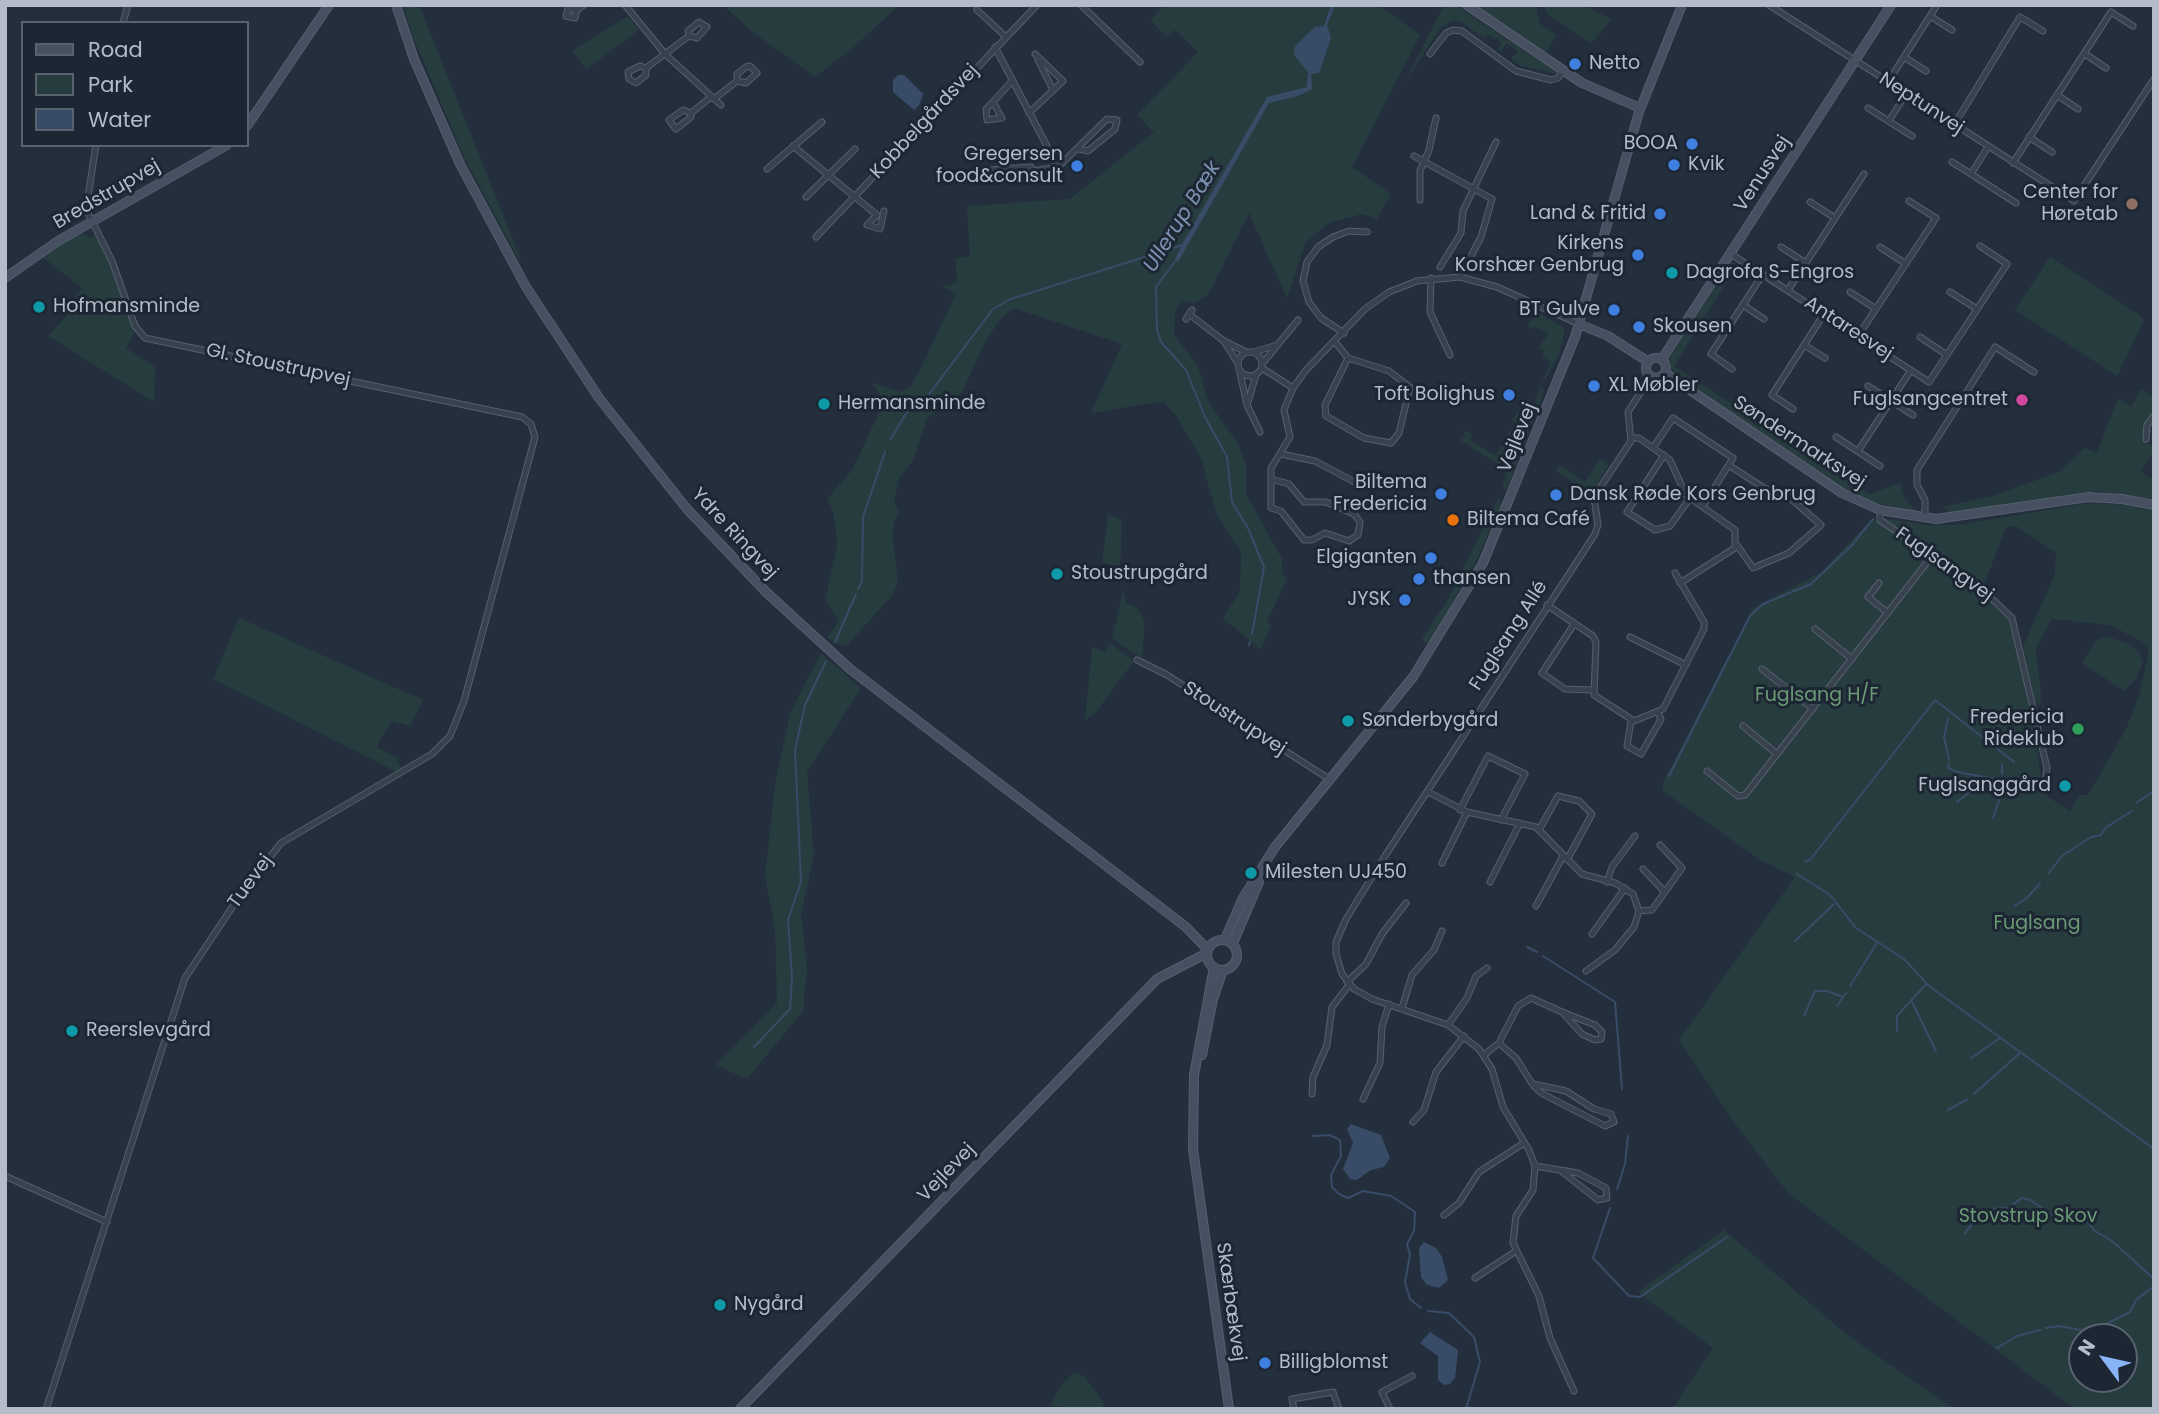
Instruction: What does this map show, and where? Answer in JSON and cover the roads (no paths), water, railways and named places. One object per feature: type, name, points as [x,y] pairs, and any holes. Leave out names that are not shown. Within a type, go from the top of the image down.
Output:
[{"type":"street","points":[[248,125],[329,5]]},
{"type":"street","name":"Ydre Ringvej","points":[[393,5],[467,178],[526,288],[606,407],[687,509],[765,592],[850,669],[1186,927],[1207,951]]},
{"type":"street","points":[[577,10],[584,5]]},
{"type":"street","points":[[625,5],[665,54],[721,105]]},
{"type":"street","name":"Kobbelgårdsvej","points":[[816,237],[1037,5]]},
{"type":"street","points":[[1081,5],[1140,62]]},
{"type":"street","points":[[1467,5],[1598,92],[1640,108]]},
{"type":"street","name":"Vejlevej","points":[[1225,941],[1286,834],[1413,677],[1471,585],[1494,539],[1579,324],[1640,108],[1682,5]]},
{"type":"street","name":"Neptunvej","points":[[1769,5],[2074,201],[2154,79]]},
{"type":"street","name":"Venusvej","points":[[1662,359],[1891,5]]},
{"type":"street","points":[[1888,82],[1937,5]]},
{"type":"street","points":[[977,10],[1005,36]]},
{"type":"street","points":[[2014,163],[2111,12],[2133,26]]},
{"type":"street","points":[[1930,16],[1952,30]]},
{"type":"street","points":[[1954,125],[2020,17],[2043,31]]},
{"type":"street","points":[[1430,54],[1446,33],[1462,30],[1516,71],[1551,80],[1558,78],[1563,70]]},
{"type":"street","points":[[646,68],[690,36]]},
{"type":"street","name":"Kobbelgårdsvej","points":[[995,47],[1058,167]]},
{"type":"street","points":[[1029,113],[1054,90],[1063,81],[1035,54],[1054,90]]},
{"type":"street","points":[[2085,54],[2106,68]]},
{"type":"street","points":[[1904,57],[1926,71]]},
{"type":"street","points":[[691,113],[737,81]]},
{"type":"street","name":"Kobbelgårdsvej","points":[[993,102],[1012,81]]},
{"type":"street","points":[[1889,121],[1906,94]]},
{"type":"street","points":[[2057,95],[2078,109]]},
{"type":"street","points":[[1868,107],[1912,136]]},
{"type":"street","points":[[1420,200],[1420,171],[1436,118]]},
{"type":"street","points":[[1034,171],[1031,167],[989,170],[987,174],[990,177],[1031,174],[1034,171],[1058,167],[1079,149],[1081,141],[1107,119],[1116,120],[1115,129],[1088,151],[1079,149]]},
{"type":"street","points":[[767,169],[822,122]]},
{"type":"street","points":[[2029,137],[2052,152]]},
{"type":"street","points":[[1440,267],[1461,233],[1463,211],[1496,142]]},
{"type":"street","name":"Kobbelgårdsvej","points":[[793,146],[877,215]]},
{"type":"street","points":[[90,221],[86,198],[96,147]]},
{"type":"street","name":"Bredstrupvej","points":[[5,278],[90,221],[223,147]]},
{"type":"street","points":[[1971,174],[1988,147]]},
{"type":"street","name":"Kobbelgårdsvej","points":[[806,197],[855,149]]},
{"type":"street","points":[[1414,156],[1490,196],[1492,202],[1480,237],[1460,277]]},
{"type":"street","points":[[1952,162],[2016,203]]},
{"type":"street","points":[[1788,290],[1864,174]]},
{"type":"street","points":[[1858,336],[1936,218],[1909,201]]},
{"type":"street","points":[[1810,202],[1835,218]]},
{"type":"street","name":"Gl. Stoustrupvej","points":[[90,221],[112,261],[135,326],[145,338],[522,417],[534,428]]},
{"type":"street","points":[[1344,333],[1321,317],[1309,302],[1303,281],[1307,262],[1318,247],[1333,237],[1349,231],[1367,232]]},
{"type":"street","points":[[1920,337],[1947,355],[2007,264],[1980,246]]},
{"type":"street","points":[[1781,247],[1806,263]]},
{"type":"street","points":[[1880,247],[1906,264]]},
{"type":"street","name":"Antaresvej","points":[[1731,254],[1929,382],[1947,355]]},
{"type":"street","points":[[1732,369],[1710,355],[1763,274]]},
{"type":"street","points":[[1271,480],[1289,484],[1304,502],[1326,502],[1354,514],[1360,522],[1359,534],[1349,541],[1325,533],[1312,540],[1304,540],[1281,511],[1270,508],[1271,468],[1290,437],[1284,410],[1293,388],[1377,300],[1403,286],[1431,278],[1460,277],[1497,287],[1608,336],[1647,361]]},
{"type":"street","points":[[1431,278],[1432,318],[1450,355]]},
{"type":"street","points":[[1850,292],[1876,309]]},
{"type":"street","points":[[1950,292],[1977,309]]},
{"type":"street","points":[[1743,305],[1764,319]]},
{"type":"street","points":[[1189,314],[1224,341],[1246,352],[1277,345]]},
{"type":"street","points":[[1793,409],[1772,395],[1824,314]]},
{"type":"street","points":[[1247,405],[1257,374],[1298,320]]},
{"type":"street","points":[[1224,341],[1237,362],[1247,405],[1261,432]]},
{"type":"street","points":[[1335,342],[1348,358],[1389,371],[1410,387],[1399,433],[1391,443],[1364,438],[1326,416],[1325,405],[1348,358]]},
{"type":"street","points":[[1804,345],[1825,358]]},
{"type":"street","points":[[1926,519],[1925,500],[1917,485],[1917,470],[1996,347],[2034,372]]},
{"type":"street","points":[[1237,362],[1246,352]]},
{"type":"street","points":[[1254,352],[1260,357],[1262,366],[1293,388]]},
{"type":"street","points":[[1647,361],[1656,357],[1662,359],[1666,366],[1665,373],[1660,377],[1650,378]]},
{"type":"street","points":[[1647,361],[1645,368],[1650,378]]},
{"type":"street","points":[[1858,451],[1911,370]]},
{"type":"street","points":[[1240,371],[1248,376],[1257,374]]},
{"type":"street","name":"Søndermarksvej","points":[[1665,373],[1842,493],[1880,510],[1926,519],[1962,518],[2089,498],[2122,499],[2154,505]]},
{"type":"street","points":[[1650,378],[1628,412],[1632,438],[1670,460],[1690,498],[1735,530],[1737,545],[1753,568],[1789,553],[1821,525],[1790,497],[1765,488],[1730,466]]},
{"type":"street","points":[[1868,386],[1913,415]]},
{"type":"street","points":[[2146,439],[2147,425],[2154,416]]},
{"type":"street","points":[[1653,448],[1673,418],[1733,458],[1703,506]]},
{"type":"street","name":"Tuevej","points":[[46,1409],[181,989],[241,894],[286,839],[432,754],[450,736],[464,701],[534,443],[534,428]]},
{"type":"street","points":[[1836,437],[1880,466]]},
{"type":"street","name":"Fuglsang Allé","points":[[1348,984],[1336,954],[1339,932],[1595,534],[1594,498],[1632,438]]},
{"type":"street","points":[[1281,453],[1315,461],[1360,485]]},
{"type":"street","points":[[1664,455],[1627,512],[1655,530],[1671,526],[1690,498]]},
{"type":"street","name":"Fuglsangvej","points":[[1880,510],[1880,520],[1987,594],[2012,618],[2048,768],[2045,783]]},
{"type":"street","points":[[1680,583],[1737,545]]},
{"type":"street","points":[[1707,771],[1742,798],[1932,556]]},
{"type":"street","points":[[1631,721],[1658,713],[1705,626],[1675,573]]},
{"type":"street","points":[[1879,583],[1868,597],[1888,613]]},
{"type":"street","points":[[1547,605],[1596,642],[1594,690],[1597,698],[1631,721]]},
{"type":"street","points":[[1574,624],[1542,673],[1565,689],[1594,690]]},
{"type":"street","points":[[1815,629],[1852,659]]},
{"type":"street","points":[[1630,637],[1686,665]]},
{"type":"street","name":"Stoustrupvej","points":[[1137,660],[1167,675],[1329,779]]},
{"type":"street","points":[[1762,668],[1812,709]]},
{"type":"street","points":[[1631,721],[1627,746],[1641,754],[1661,719],[1658,713]]},
{"type":"street","points":[[1743,726],[1777,754]]},
{"type":"street","points":[[1460,810],[1488,755],[1525,774],[1501,820]]},
{"type":"street","points":[[1428,792],[1460,810],[1520,823],[1539,830],[1582,874],[1625,888],[1637,901],[1639,911],[1627,938],[1586,971]]},
{"type":"street","points":[[1536,906],[1592,814],[1579,801],[1558,796],[1539,830]]},
{"type":"street","points":[[1442,863],[1467,812]]},
{"type":"street","points":[[1490,882],[1520,823]]},
{"type":"street","points":[[1607,882],[1612,867],[1635,835]]},
{"type":"street","points":[[1639,911],[1652,909],[1682,868],[1660,845]]},
{"type":"street","points":[[1643,869],[1665,892]]},
{"type":"street","points":[[1592,934],[1625,888]]},
{"type":"street","points":[[1312,1094],[1313,1077],[1327,1045],[1332,1007],[1366,964],[1382,934],[1406,902]]},
{"type":"street","name":"Ydre Ringvej","points":[[1186,927],[1225,941]]},
{"type":"street","points":[[1402,1008],[1412,975],[1434,950],[1442,930]]},
{"type":"street","points":[[1225,941],[1237,951],[1237,960],[1232,967],[1223,970],[1212,965],[1207,951],[1225,941]]},
{"type":"street","name":"Vejlevej","points":[[740,1409],[1157,979],[1207,951]]},
{"type":"street","name":"Vejlevej","points":[[1181,966],[1212,965]]},
{"type":"street","name":"Skærbækvej","points":[[1212,965],[1194,1075],[1193,1149],[1229,1408]]},
{"type":"street","points":[[1448,1025],[1467,998],[1476,976],[1487,968]]},
{"type":"street","name":"Skærbækvej","points":[[1201,1201],[1199,1076],[1208,1020],[1223,970]]},
{"type":"street","points":[[1348,984],[1359,993],[1448,1025],[1484,1055],[1497,1081],[1503,1107],[1535,1166],[1533,1190],[1513,1225],[1516,1251],[1539,1296],[1550,1338],[1574,1391]]},
{"type":"street","points":[[1484,1055],[1499,1043],[1518,1006],[1528,998],[1536,998],[1595,1025],[1602,1032],[1601,1039],[1595,1040],[1582,1034],[1562,1012]]},
{"type":"street","points":[[1363,1099],[1380,1063],[1382,1027],[1389,1004]]},
{"type":"street","points":[[1413,1122],[1424,1110],[1436,1072],[1464,1036]]},
{"type":"street","points":[[1499,1043],[1516,1058],[1533,1084],[1543,1094],[1605,1126],[1614,1122],[1611,1114],[1594,1110],[1556,1087],[1533,1084]]},
{"type":"street","points":[[1569,1108],[1574,1098]]},
{"type":"street","points":[[1444,1215],[1459,1203],[1479,1172],[1524,1143]]},
{"type":"street","points":[[1535,1166],[1560,1170],[1578,1173],[1606,1188],[1607,1198],[1598,1200],[1560,1170]]},
{"type":"street","points":[[5,1176],[107,1222]]},
{"type":"street","points":[[1475,1278],[1516,1251]]},
{"type":"street","points":[[1390,1409],[1382,1392],[1412,1376]]},
{"type":"street","points":[[1294,1409],[1292,1399],[1333,1392],[1339,1409]]},
{"type":"water","points":[[1331,5],[1335,5],[1327,25],[1331,38],[1319,73],[1311,74],[1312,89],[1298,96],[1269,103],[1178,262],[1175,259],[1184,241],[1267,97],[1307,87],[1308,72],[1294,55],[1295,46],[1315,27],[1324,26]]},
{"type":"water","points":[[898,75],[904,75],[923,94],[920,104],[914,110],[893,92],[893,80]]},
{"type":"water","points":[[1351,1124],[1381,1135],[1390,1158],[1384,1167],[1371,1170],[1357,1180],[1350,1179],[1343,1169],[1353,1143],[1347,1129]]},
{"type":"water","points":[[1424,1242],[1436,1248],[1442,1257],[1448,1280],[1439,1288],[1427,1285],[1421,1277],[1419,1248]]},
{"type":"water","points":[[1430,1332],[1458,1350],[1455,1378],[1450,1384],[1444,1385],[1438,1380],[1438,1356],[1420,1343]]},
{"type":"waterway","points":[[890,440],[913,402],[924,401],[993,309],[1011,299],[1183,245]]},
{"type":"waterway","name":"Ullerup Bæk","points":[[1176,260],[1156,287],[1157,330],[1161,342],[1186,370],[1205,417],[1227,457],[1232,502],[1248,528],[1264,567],[1252,634]]},
{"type":"waterway","points":[[858,589],[862,581],[863,517],[885,452]]},
{"type":"waterway","points":[[1669,776],[1750,616],[1763,604],[1811,584],[1852,545],[1873,519]]},
{"type":"waterway","points":[[835,642],[856,594]]},
{"type":"waterway","points":[[754,1047],[790,1009],[792,977],[788,920],[801,882],[795,750],[805,705],[826,661]]},
{"type":"waterway","points":[[1805,861],[1810,860],[1935,700],[2014,762]]},
{"type":"waterway","points":[[1948,718],[1944,737],[1949,759]]},
{"type":"waterway","points":[[1949,763],[1948,768],[1957,772],[2001,780],[2000,792]]},
{"type":"waterway","points":[[2002,765],[2002,774]]},
{"type":"waterway","points":[[1957,802],[1971,791],[1975,776]]},
{"type":"waterway","points":[[2136,803],[2154,791]]},
{"type":"waterway","points":[[1993,818],[2000,797]]},
{"type":"waterway","points":[[2048,874],[2062,856],[2091,837],[2101,835],[2105,828],[2132,811]]},
{"type":"waterway","points":[[1797,874],[1830,895],[1856,928],[1904,959],[1929,986],[2154,1149]]},
{"type":"waterway","points":[[2014,906],[2026,899],[2040,883]]},
{"type":"waterway","points":[[1795,941],[1834,904]]},
{"type":"waterway","points":[[1850,986],[1877,943]]},
{"type":"waterway","points":[[1527,947],[1537,952]]},
{"type":"waterway","points":[[1543,956],[1615,1002],[1622,1089]]},
{"type":"waterway","points":[[1897,1031],[1897,1016],[1926,984]]},
{"type":"waterway","points":[[1804,1016],[1815,991],[1827,991],[1843,997]]},
{"type":"waterway","points":[[1837,1006],[1846,993]]},
{"type":"waterway","points":[[1912,1002],[1936,1051]]},
{"type":"waterway","points":[[1971,1058],[2000,1038]]},
{"type":"waterway","points":[[1974,1094],[2020,1053]]},
{"type":"waterway","points":[[1948,1110],[1968,1099]]},
{"type":"waterway","points":[[1313,1136],[1330,1135],[1340,1140],[1341,1156],[1331,1175],[1332,1187],[1339,1194],[1348,1198],[1363,1191],[1391,1196],[1415,1212],[1414,1231],[1407,1244],[1410,1255],[1405,1282],[1410,1299],[1421,1308]]},
{"type":"waterway","points":[[1617,1189],[1625,1164],[1628,1136]]},
{"type":"waterway","points":[[1965,1233],[1980,1215],[1990,1209],[2008,1208],[2022,1198],[2030,1200],[2052,1215],[2078,1210],[2095,1231],[2112,1241],[2154,1279]]},
{"type":"waterway","points":[[1610,1208],[1593,1258],[1629,1296],[1640,1297],[1727,1237]]},
{"type":"waterway","points":[[2046,1328],[2059,1326],[2081,1330],[2104,1325],[2130,1312],[2136,1300],[2154,1286]]},
{"type":"waterway","points":[[1428,1311],[1449,1313],[1474,1337],[1480,1362],[1466,1409]]},
{"type":"waterway","points":[[1997,1348],[2017,1336],[2040,1330]]},
{"type":"place","name":"Netto","points":[[1575,64]]},
{"type":"place","name":"BOOA","points":[[1692,144]]},
{"type":"place","name":"Kvik","points":[[1674,165]]},
{"type":"place","name":"Gregersen food&consult","points":[[1077,166]]},
{"type":"place","name":"Center for Høretab","points":[[2132,204]]},
{"type":"place","name":"Land & Fritid","points":[[1660,214]]},
{"type":"place","name":"Kirkens Korshær Genbrug","points":[[1638,255]]},
{"type":"place","name":"Dagrofa S-Engros","points":[[1672,273]]},
{"type":"place","name":"Hofmansminde","points":[[39,307]]},
{"type":"place","name":"BT Gulve","points":[[1614,310]]},
{"type":"place","name":"Skousen","points":[[1639,327]]},
{"type":"place","name":"XL Møbler","points":[[1594,386]]},
{"type":"place","name":"Toft Bolighus","points":[[1509,395]]},
{"type":"place","name":"Fuglsangcentret","points":[[2022,400]]},
{"type":"place","name":"Hermansminde","points":[[824,404]]},
{"type":"place","name":"Biltema Fredericia","points":[[1441,494]]},
{"type":"place","name":"Dansk Røde Kors Genbrug","points":[[1556,495]]},
{"type":"place","name":"Biltema Café","points":[[1453,520]]},
{"type":"place","name":"Elgiganten","points":[[1431,558]]},
{"type":"place","name":"Stoustrupgård","points":[[1057,574]]},
{"type":"place","name":"thansen","points":[[1419,579]]},
{"type":"place","name":"JYSK","points":[[1405,600]]},
{"type":"place","name":"Sønderbygård","points":[[1348,721]]},
{"type":"place","name":"Fredericia Rideklub","points":[[2078,729]]},
{"type":"place","name":"Fuglsanggård","points":[[2065,786]]},
{"type":"place","name":"Milesten UJ450","points":[[1251,873]]},
{"type":"place","name":"Reerslevgård","points":[[72,1031]]},
{"type":"place","name":"Nygård","points":[[720,1305]]},
{"type":"place","name":"Billigblomst","points":[[1265,1363]]},
{"type":"park label","name":"Fuglsang H/F","points":[[1817,696]]},
{"type":"park label","name":"Fuglsang","points":[[2037,924]]},
{"type":"park label","name":"Stovstrup Skov","points":[[2028,1217]]}]
